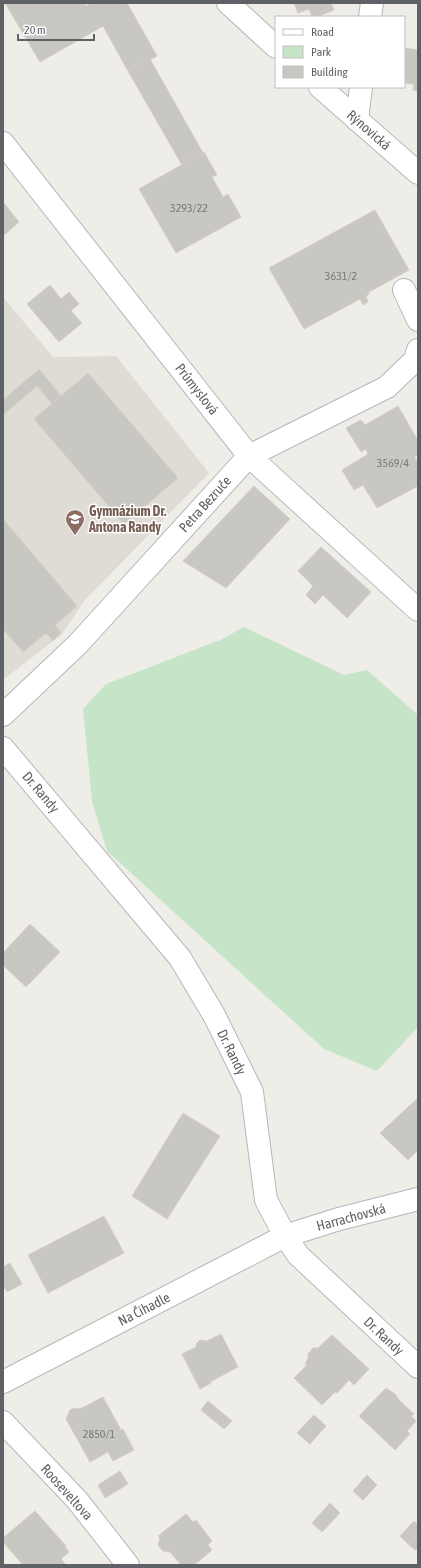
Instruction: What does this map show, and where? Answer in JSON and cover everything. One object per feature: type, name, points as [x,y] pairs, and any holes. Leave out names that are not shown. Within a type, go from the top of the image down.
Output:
[{"type":"street","points":[[228,3],[275,46]]},
{"type":"street","points":[[370,16],[372,3]]},
{"type":"street","name":"Rýnovická","points":[[321,88],[418,173]]},
{"type":"street","points":[[356,120],[361,88]]},
{"type":"street","name":"Průmyslová","points":[[3,143],[150,317],[249,456],[418,610]]},
{"type":"street","points":[[404,290],[418,320]]},
{"type":"street","name":"Petra Bezruče","points":[[3,715],[78,644],[249,456],[387,387],[415,360],[418,350]]},
{"type":"street","name":"Dr. Randy","points":[[3,748],[180,958],[214,1015],[252,1092],[266,1200],[285,1236],[298,1255],[418,1368]]},
{"type":"street","name":"Harrachovská","points":[[285,1236],[338,1218],[418,1199]]},
{"type":"street","name":"Na Čihadle","points":[[3,1382],[285,1236]]},
{"type":"street","name":"Rooseveltova","points":[[3,1422],[77,1500],[128,1565]]},
{"type":"shaded area","name":"Gymnázium Dr. Antona Randy","points":[[3,297],[53,357],[116,356],[209,473],[85,600],[62,634],[3,680]]},
{"type":"green space","points":[[244,627],[344,675],[367,670],[418,715],[418,1027],[377,1071],[324,1049],[107,851],[92,801],[83,709],[106,684],[220,640]]},
{"type":"building","points":[[5,3],[84,3],[86,6],[91,3],[127,3],[157,56],[128,71],[103,26],[40,62]]},
{"type":"building","points":[[294,3],[331,3],[334,10],[319,16],[312,16],[309,9],[298,13]]},
{"type":"building","points":[[405,48],[418,50],[418,91],[413,90],[414,84],[405,83]]},
{"type":"building","points":[[150,59],[203,153],[182,165],[128,71]]},
{"type":"building","points":[[204,152],[217,175],[212,177],[223,197],[228,194],[241,217],[176,253],[139,189]]},
{"type":"building","points":[[3,202],[19,222],[3,236]]},
{"type":"building","points":[[375,210],[409,270],[369,292],[366,296],[368,302],[363,305],[360,299],[304,329],[269,268]]},
{"type":"building","points":[[50,285],[61,299],[69,292],[79,304],[71,311],[82,323],[59,342],[27,304]]},
{"type":"building","points":[[39,369],[61,396],[52,404],[37,386],[3,415],[3,400]]},
{"type":"building","points":[[88,373],[178,478],[124,524],[34,419]]},
{"type":"building","points":[[398,406],[418,441],[418,455],[414,457],[418,463],[418,486],[377,508],[363,485],[354,490],[342,470],[368,454],[366,449],[361,452],[346,428],[361,420],[365,425]]},
{"type":"building","points":[[254,486],[290,519],[226,588],[183,561]]},
{"type":"building","points":[[3,519],[77,606],[55,625],[61,633],[53,641],[46,633],[23,652],[3,629]]},
{"type":"building","points":[[321,547],[371,592],[347,618],[323,595],[315,604],[306,595],[313,586],[298,571]]},
{"type":"building","points":[[30,924],[60,952],[26,987],[3,965],[3,953]]},
{"type":"building","points":[[418,1098],[418,1150],[408,1160],[380,1133]]},
{"type":"building","points":[[183,1113],[220,1136],[167,1219],[132,1196]]},
{"type":"building","points":[[104,1216],[124,1253],[48,1293],[28,1255]]},
{"type":"building","points":[[10,1263],[22,1284],[7,1292],[3,1285],[3,1267]]},
{"type":"building","points":[[221,1334],[238,1367],[200,1389],[182,1354],[196,1347],[196,1344],[200,1340],[207,1341]]},
{"type":"building","points":[[332,1335],[369,1369],[354,1385],[349,1380],[337,1393],[335,1392],[322,1405],[294,1378],[307,1365],[305,1364],[308,1359],[308,1354],[313,1348],[318,1348]]},
{"type":"building","points":[[386,1388],[395,1394],[399,1400],[414,1414],[411,1416],[416,1421],[407,1431],[410,1434],[395,1450],[359,1416]]},
{"type":"building","points":[[103,1397],[134,1450],[113,1461],[108,1452],[90,1462],[66,1419],[70,1410],[74,1408],[80,1409]]},
{"type":"building","points":[[208,1401],[232,1421],[224,1429],[201,1410]]},
{"type":"building","points":[[314,1415],[326,1426],[310,1444],[297,1433]]},
{"type":"building","points":[[120,1471],[128,1484],[105,1498],[98,1485]]},
{"type":"building","points":[[367,1475],[377,1485],[363,1500],[353,1491]]},
{"type":"building","points":[[330,1503],[340,1513],[322,1532],[312,1523]]},
{"type":"building","points":[[35,1511],[66,1546],[65,1547],[69,1552],[61,1559],[66,1565],[23,1565],[3,1542],[3,1538]]},
{"type":"building","points":[[186,1514],[193,1522],[196,1520],[212,1541],[208,1545],[212,1550],[194,1565],[181,1565],[170,1552],[163,1551],[158,1545],[160,1538],[158,1536]]},
{"type":"building","points":[[414,1521],[418,1525],[418,1532],[408,1544],[400,1536]]},
{"type":"building","points":[[418,1532],[418,1548],[415,1550],[408,1544]]},
{"type":"place","name":"Gymnázium Dr. Antona Randy","points":[[75,536]]}]
